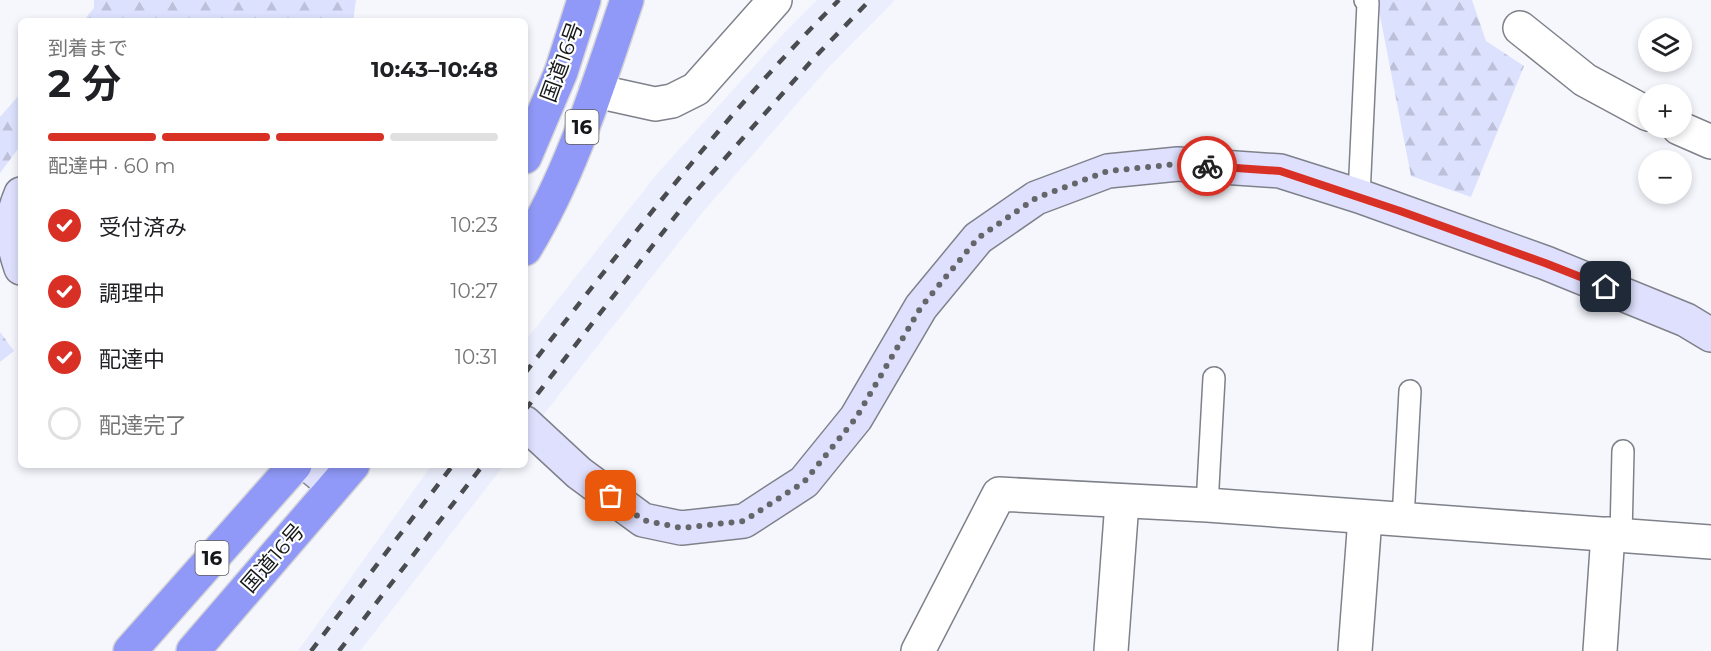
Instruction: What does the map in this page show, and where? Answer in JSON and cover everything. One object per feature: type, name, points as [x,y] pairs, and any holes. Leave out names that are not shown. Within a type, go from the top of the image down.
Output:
[{"type":"highway","name":"国道16号","points":[[528,151],[561,72],[584,0]]},
{"type":"highway","name":"国道16号","points":[[528,243],[563,178],[627,0]]},
{"type":"highway","name":"16","points":[[130,651],[292,468]]},
{"type":"highway","name":"国道16号","points":[[193,651],[343,476]]},
{"type":"street","points":[[596,91],[655,104],[672,101],[696,89],[774,0]]},
{"type":"street","points":[[1520,28],[1585,80],[1638,109]]},
{"type":"street","points":[[1692,134],[1711,142]]},
{"type":"street","points":[[528,426],[579,473],[643,520],[681,528],[744,521],[804,482],[856,418],[921,307],[978,238],[1036,198],[1108,171],[1178,164],[1280,171],[1359,196],[1545,263],[1686,320],[1711,335]]},
{"type":"street","points":[[18,200],[12,213],[13,246],[18,260]]},
{"type":"street","points":[[318,468],[343,476]]},
{"type":"street","points":[[918,651],[999,494],[1207,505],[1711,542]]},
{"type":"street","points":[[1111,651],[1122,501]]},
{"type":"street","points":[[1355,651],[1365,518]]},
{"type":"street","points":[[1600,651],[1614,535]]},
{"type":"lane","points":[[1359,196],[1368,3],[1365,0]]},
{"type":"lane","points":[[1207,505],[1214,378]]},
{"type":"lane","points":[[1403,519],[1410,392]]},
{"type":"lane","points":[[1614,535],[1623,451]]},
{"type":"shaded area","points":[[817,0],[895,0],[828,68],[702,213],[528,434],[528,337],[657,174],[786,31]]},
{"type":"shaded area","points":[[430,468],[502,468],[360,651],[298,651]]},
{"type":"green space","points":[[94,0],[356,0],[353,18],[86,18],[94,8]]},
{"type":"green space","points":[[1377,0],[1472,0],[1486,41],[1524,66],[1471,197],[1411,176]]},
{"type":"green space","points":[[18,96],[18,149],[0,173],[0,117]]},
{"type":"green space","points":[[0,332],[14,351],[0,362]]},
{"type":"railway","points":[[528,369],[715,135],[839,0]]},
{"type":"railway","points":[[528,406],[688,200],[815,57],[870,0]]},
{"type":"railway","points":[[311,651],[451,468]]},
{"type":"railway","points":[[339,651],[481,468]]},
{"type":"way so far","points":[[611,496],[643,520],[681,528],[744,521],[804,482],[856,418],[921,307],[978,238],[1036,198],[1108,171],[1178,164],[1207,166]]},
{"type":"route","points":[[1207,166],[1280,171],[1359,196],[1606,287]]}]
